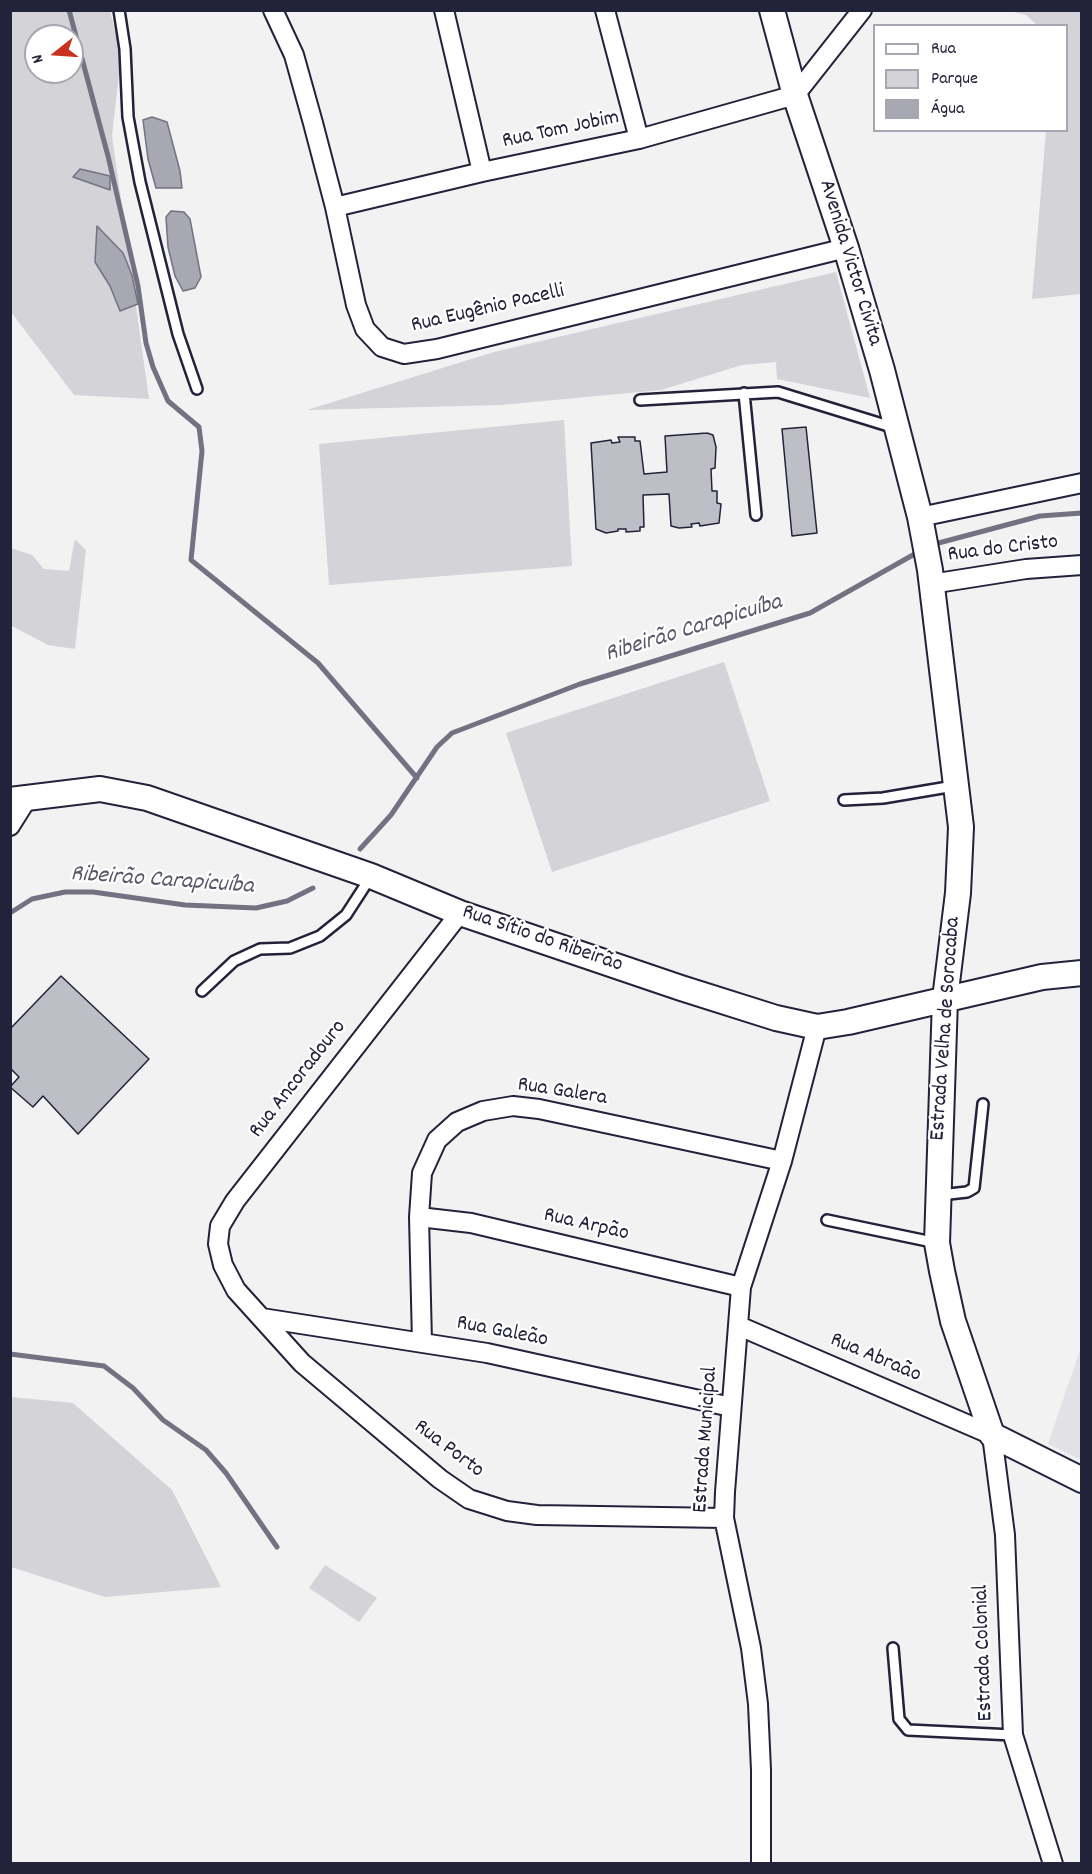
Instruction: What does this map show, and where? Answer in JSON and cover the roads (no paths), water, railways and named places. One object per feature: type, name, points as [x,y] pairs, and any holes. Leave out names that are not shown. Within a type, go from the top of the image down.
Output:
[{"type":"main road","name":"Avenida Victor Civita","points":[[772,10],[795,95],[846,248],[922,523]]},
{"type":"main road","name":"Estrada Velha de Sorocaba","points":[[922,523],[961,827],[958,882],[945,999],[937,1243],[953,1322],[992,1435]]},
{"type":"main road","name":"Rua Sítio do Ribeirão","points":[[19,800],[100,789],[147,798],[371,876],[460,913],[744,1008],[817,1027],[1042,977],[1082,973]]},
{"type":"main road","points":[[992,1435],[1082,1480]]},
{"type":"street","name":"Rua Eugênio Pacelli","points":[[273,10],[294,55],[335,207],[356,305],[365,329],[382,347],[404,354],[437,350],[846,248]]},
{"type":"street","points":[[444,10],[482,172]]},
{"type":"street","points":[[605,10],[639,139]]},
{"type":"street","points":[[795,95],[862,10]]},
{"type":"street","name":"Rua Tom Jobim","points":[[335,207],[482,172],[639,139],[795,95]]},
{"type":"street","points":[[922,523],[1082,483]]},
{"type":"street","name":"Rua do Cristo","points":[[930,577],[1082,565]]},
{"type":"street","points":[[10,826],[19,800]]},
{"type":"street","name":"Rua Ancoradouro","points":[[236,1290],[224,1265],[218,1244],[220,1226],[235,1201],[460,913]]},
{"type":"street","name":"Estrada Municipal","points":[[761,1863],[758,1704],[751,1648],[724,1518],[731,1407],[741,1287],[782,1161],[817,1027]]},
{"type":"street","name":"Rua Galera","points":[[422,1342],[419,1217],[422,1173],[427,1157],[437,1140],[457,1122],[474,1115],[513,1106],[538,1109],[782,1161]]},
{"type":"street","name":"Rua Arpão","points":[[419,1217],[471,1223],[741,1287]]},
{"type":"street","name":"Rua Porto","points":[[236,1290],[302,1363],[440,1479],[469,1499],[507,1511],[537,1515],[724,1518]]},
{"type":"street","name":"Rua Galeão","points":[[262,1318],[487,1353],[731,1407]]},
{"type":"street","name":"Rua Abraão","points":[[739,1326],[992,1435]]},
{"type":"street","name":"Estrada Colonial","points":[[992,1435],[1005,1535],[1013,1735],[1053,1863]]},
{"type":"lane","points":[[118,10],[125,49],[128,117],[140,182],[178,334],[196,389]]},
{"type":"lane","points":[[640,400],[778,392],[897,429]]},
{"type":"lane","points":[[744,393],[756,516]]},
{"type":"lane","points":[[844,800],[893,797],[956,785]]},
{"type":"lane","points":[[202,991],[234,961],[260,949],[290,948],[320,936],[346,915],[371,876]]},
{"type":"lane","points":[[938,1195],[967,1192],[974,1188],[983,1104]]},
{"type":"lane","points":[[827,1220],[937,1243]]},
{"type":"lane","points":[[893,1648],[899,1719],[908,1730],[1013,1735]]},
{"type":"water","points":[[152,117],[167,122],[180,171],[182,188],[156,188],[148,159],[143,120]]},
{"type":"water","points":[[80,169],[110,176],[110,190],[73,177]]},
{"type":"water","points":[[171,211],[184,212],[190,219],[201,277],[195,288],[183,291],[175,276],[168,247],[166,217]]},
{"type":"water","points":[[97,226],[123,253],[132,275],[138,304],[120,311],[110,286],[95,262]]},
{"type":"waterway","points":[[69,10],[108,156],[138,286],[146,343],[153,367],[168,401],[199,427],[202,451],[191,560],[318,663],[417,778]]},
{"type":"waterway","name":"Ribeirão Carapicuíba","points":[[931,545],[1040,516],[1082,513]]},
{"type":"waterway","name":"Ribeirão Carapicuíba","points":[[360,849],[391,815],[437,747],[452,733],[580,684],[810,613],[920,551]]},
{"type":"waterway","name":"Ribeirão Carapicuíba","points":[[10,913],[32,899],[65,892],[93,892],[185,905],[256,908],[287,901],[313,888]]},
{"type":"waterway","points":[[10,1354],[104,1366],[133,1388],[163,1420],[206,1450],[226,1473],[277,1547]]}]
